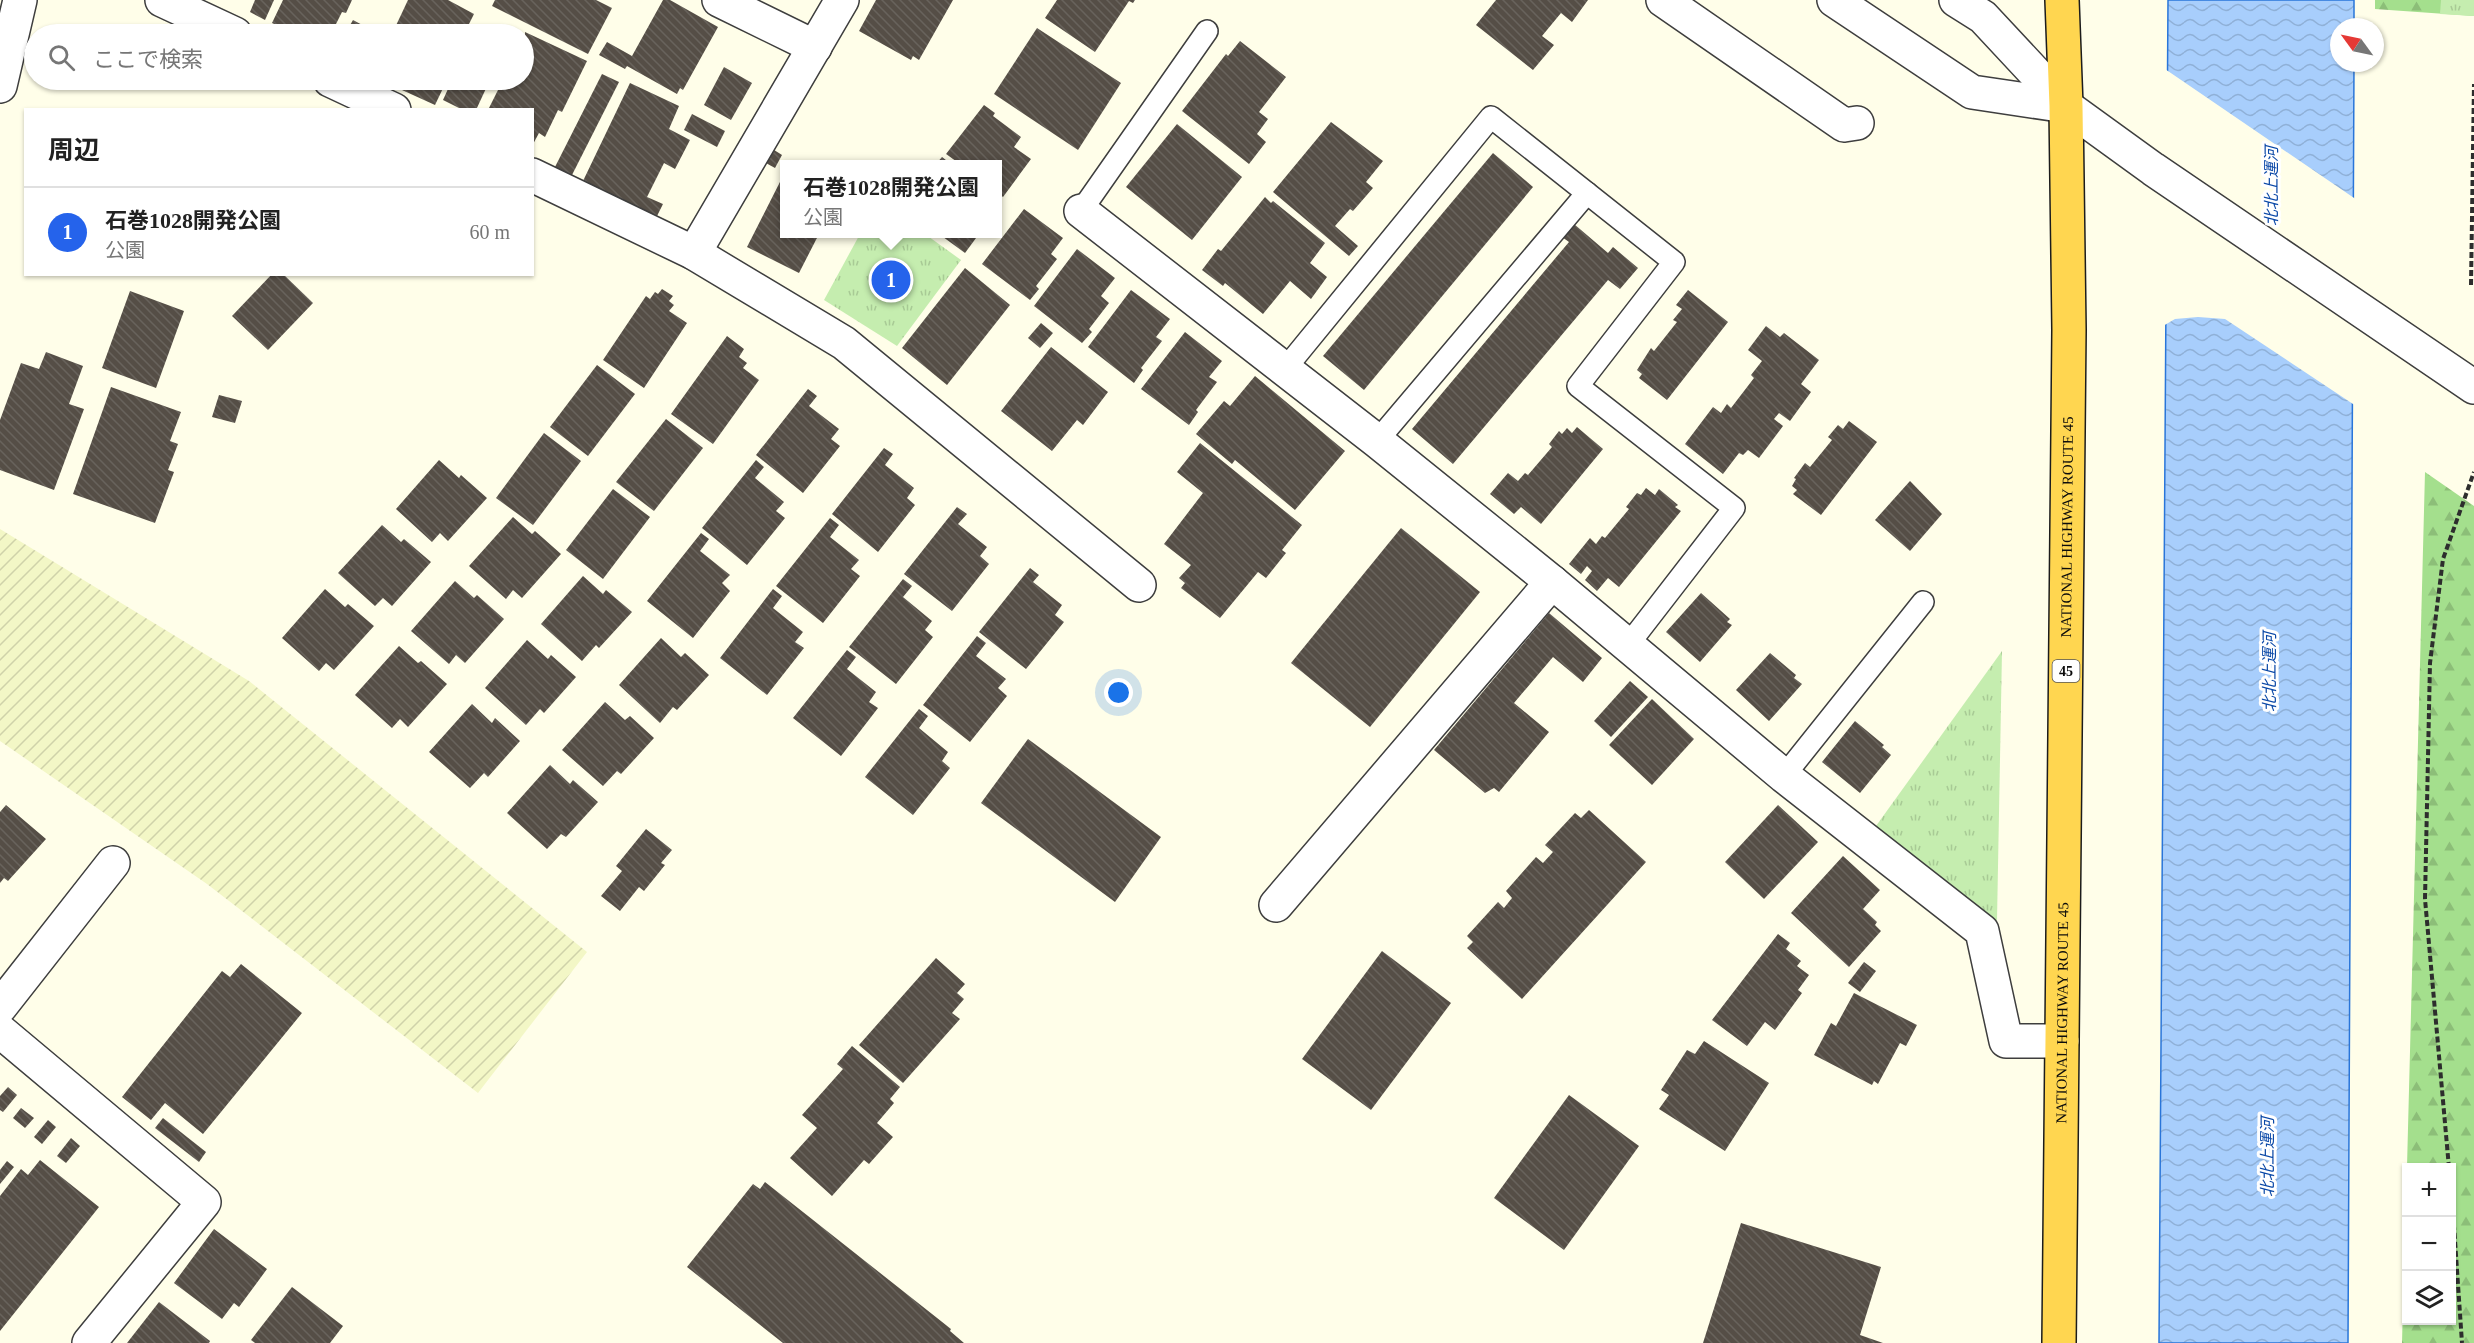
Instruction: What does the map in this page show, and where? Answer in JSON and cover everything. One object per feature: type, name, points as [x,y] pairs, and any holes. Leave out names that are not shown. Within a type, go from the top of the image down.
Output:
[{"type":"highway","name":"NATIONAL HIGHWAY ROUTE 45","points":[[2059,1343],[2069,330],[2067,106],[2062,0]]},
{"type":"street","points":[[0,86],[20,0]]},
{"type":"street","points":[[162,0],[214,24]]},
{"type":"street","points":[[719,0],[815,47]]},
{"type":"street","points":[[694,253],[842,0]]},
{"type":"street","points":[[1663,0],[1844,125],[1857,123]]},
{"type":"street","points":[[1834,0],[1972,92],[2067,106]]},
{"type":"street","points":[[1956,0],[1983,17],[2067,106],[2116,143],[2474,387]]},
{"type":"street","points":[[351,90],[390,108]]},
{"type":"street","points":[[534,176],[694,253],[844,344],[1139,585]]},
{"type":"street","points":[[1081,211],[1377,441],[1552,582],[1784,776],[1982,931],[2006,1041],[2061,1041]]},
{"type":"street","points":[[1276,905],[1552,582]]},
{"type":"street","points":[[0,1007],[113,863]]},
{"type":"street","points":[[0,1031],[204,1202],[89,1343]]},
{"type":"lane","points":[[1081,211],[1207,31]]},
{"type":"lane","points":[[1285,369],[1491,117],[1674,262],[1578,386],[1734,508],[1628,645]]},
{"type":"lane","points":[[1377,441],[1587,193]]},
{"type":"lane","points":[[1784,776],[1923,602]]},
{"type":"path","points":[[2471,285],[2474,84]]},
{"type":"path","points":[[2449,1163],[2425,899],[2430,663],[2443,559],[2474,472]]},
{"type":"path","points":[[2453,1217],[2462,1343]]},
{"type":"green space","points":[[2375,0],[2474,0],[2474,16],[2375,9]]},
{"type":"green space","points":[[2441,0],[2474,0],[2474,16],[2440,14]]},
{"type":"green space","points":[[858,238],[931,238],[961,260],[897,346],[824,300]]},
{"type":"green space","points":[[2425,472],[2474,506],[2474,1343],[2402,1343],[2402,1325],[2456,1325],[2456,1163],[2407,1163]]},
{"type":"green space","points":[[0,529],[249,681],[587,952],[478,1093],[207,884],[0,741]]},
{"type":"green space","points":[[2002,651],[1997,921],[1876,826]]},
{"type":"water","name":"北北上運河","points":[[2168,0],[2354,0],[2354,18],[2330,18],[2330,72],[2354,72],[2348,1343],[2159,1343]]},
{"type":"pier","points":[[2165,69],[2357,200],[2356,406],[2225,319],[2198,317],[2175,319],[2163,326]]},
{"type":"building","points":[[255,0],[274,0],[265,20],[250,12]]},
{"type":"building","points":[[283,0],[352,0],[346,13],[342,12],[336,24],[272,23]]},
{"type":"building","points":[[408,0],[448,0],[474,14],[469,24],[397,24]]},
{"type":"building","points":[[495,0],[596,0],[612,8],[588,54],[534,27],[534,24],[528,24],[492,6]]},
{"type":"building","points":[[663,0],[670,0],[718,27],[683,90],[680,88],[677,94],[627,66],[625,69],[599,55],[607,42],[632,56]]},
{"type":"building","points":[[876,0],[953,0],[919,60],[913,56],[911,60],[859,31]]},
{"type":"building","points":[[1057,0],[1135,0],[1133,3],[1129,1],[1095,52],[1045,18]]},
{"type":"building","points":[[1496,0],[1588,0],[1572,22],[1561,13],[1542,36],[1554,45],[1533,70],[1476,25]]},
{"type":"building","points":[[1037,28],[1121,83],[1078,150],[994,94]]},
{"type":"building","points":[[534,36],[587,61],[562,112],[558,110],[545,137],[539,133],[534,142],[534,108],[489,108],[498,90],[534,90]]},
{"type":"building","points":[[1240,41],[1286,77],[1259,112],[1268,119],[1257,134],[1266,142],[1249,164],[1182,111],[1226,54],[1228,56]]},
{"type":"building","points":[[724,67],[752,83],[731,120],[704,105]]},
{"type":"building","points":[[602,74],[619,82],[572,175],[555,167]]},
{"type":"building","points":[[630,83],[679,106],[669,129],[690,140],[675,169],[664,163],[647,197],[663,204],[657,216],[583,181]]},
{"type":"building","points":[[402,90],[442,90],[435,105]]},
{"type":"building","points":[[448,90],[485,90],[477,108],[459,108],[443,100]]},
{"type":"building","points":[[984,105],[995,113],[993,116],[1021,137],[1014,147],[1031,159],[1003,197],[1002,160],[954,160],[946,154]]},
{"type":"building","points":[[692,114],[725,131],[717,147],[684,130]]},
{"type":"building","points":[[1331,122],[1383,161],[1366,182],[1373,188],[1353,211],[1350,209],[1335,226],[1358,246],[1349,256],[1273,192]]},
{"type":"building","points":[[1177,124],[1242,177],[1192,240],[1126,187]]},
{"type":"building","points":[[771,148],[782,155],[775,168],[764,162]]},
{"type":"building","points":[[1493,153],[1533,187],[1364,390],[1323,356]]},
{"type":"building","points":[[780,182],[780,238],[817,238],[799,273],[747,247]]},
{"type":"building","points":[[1265,197],[1325,243],[1310,263],[1327,277],[1311,299],[1290,281],[1263,314],[1225,283],[1223,286],[1202,270],[1218,249],[1221,251]]},
{"type":"building","points":[[1024,209],[1063,238],[1051,254],[1057,259],[1036,286],[1039,289],[1030,300],[982,264]]},
{"type":"building","points":[[1574,224],[1608,253],[1613,247],[1638,268],[1620,289],[1608,280],[1453,464],[1412,429],[1569,242],[1562,237]]},
{"type":"building","points":[[944,238],[976,238],[965,253]]},
{"type":"building","points":[[1077,249],[1115,278],[1101,296],[1109,303],[1089,329],[1092,332],[1082,343],[1034,306]]},
{"type":"building","points":[[965,268],[1010,305],[947,385],[902,348]]},
{"type":"building","points":[[270,276],[285,276],[313,303],[268,350],[232,316]]},
{"type":"building","points":[[662,289],[673,296],[669,301],[674,305],[669,311],[687,323],[644,388],[603,360],[646,296],[650,299],[655,292],[658,294]]},
{"type":"building","points":[[1131,290],[1170,319],[1156,337],[1162,341],[1141,368],[1143,370],[1134,383],[1088,347]]},
{"type":"building","points":[[1688,290],[1728,322],[1667,400],[1639,378],[1642,374],[1637,370],[1651,348],[1654,351],[1677,322],[1673,320],[1682,309],[1676,305]]},
{"type":"building","points":[[130,291],[184,311],[156,388],[102,368]]},
{"type":"building","points":[[1041,323],[1053,333],[1040,348],[1028,338]]},
{"type":"building","points":[[1766,326],[1780,337],[1784,333],[1819,360],[1801,384],[1811,392],[1790,421],[1779,413],[1774,419],[1783,426],[1759,458],[1748,450],[1743,455],[1739,453],[1723,474],[1685,444],[1713,407],[1721,413],[1727,404],[1731,408],[1754,378],[1751,375],[1762,361],[1748,350]]},
{"type":"building","points":[[1185,332],[1222,361],[1209,377],[1217,382],[1196,410],[1198,412],[1189,425],[1141,389]]},
{"type":"building","points":[[727,336],[744,349],[739,357],[747,363],[743,368],[759,380],[713,444],[671,414]]},
{"type":"building","points":[[1051,347],[1108,392],[1083,425],[1077,420],[1052,451],[1001,411]]},
{"type":"building","points":[[46,352],[83,366],[69,404],[84,409],[54,490],[0,470],[0,420],[21,363],[39,369]]},
{"type":"building","points":[[597,365],[635,394],[588,456],[550,427]]},
{"type":"building","points":[[1255,376],[1345,451],[1295,510],[1235,460],[1232,464],[1196,434],[1224,401],[1230,406]]},
{"type":"building","points":[[111,387],[181,412],[170,441],[178,444],[168,470],[174,472],[155,523],[73,494]]},
{"type":"building","points":[[808,389],[817,396],[809,406],[839,429],[831,439],[840,446],[803,493],[756,455]]},
{"type":"building","points":[[219,395],[242,401],[235,423],[212,417]]},
{"type":"building","points":[[666,419],[703,448],[654,511],[616,482]]},
{"type":"building","points":[[1849,421],[1877,442],[1821,515],[1793,494],[1797,490],[1792,486],[1796,479],[1794,478],[1805,463],[1810,467],[1832,440],[1828,437],[1838,425],[1843,429]]},
{"type":"building","points":[[1577,427],[1603,449],[1541,524],[1521,507],[1514,514],[1490,494],[1508,473],[1518,481],[1525,473],[1528,475],[1552,447],[1549,444],[1559,431],[1562,434],[1567,428],[1572,433]]},
{"type":"building","points":[[544,433],[581,461],[533,525],[496,498]]},
{"type":"building","points":[[1200,443],[1302,525],[1282,550],[1286,553],[1266,578],[1258,572],[1220,618],[1181,588],[1185,583],[1179,578],[1191,565],[1164,544],[1203,493],[1177,472]]},
{"type":"building","points":[[884,448],[893,454],[885,465],[914,488],[907,498],[915,505],[878,552],[832,514]]},
{"type":"building","points":[[439,460],[459,478],[461,475],[487,498],[448,541],[440,533],[432,542],[396,509]]},
{"type":"building","points":[[756,460],[764,467],[755,478],[784,502],[776,511],[785,518],[747,565],[702,528]]},
{"type":"building","points":[[1910,481],[1942,514],[1910,551],[1875,520]]},
{"type":"building","points":[[1646,488],[1655,495],[1659,489],[1678,505],[1675,507],[1681,511],[1619,587],[1608,578],[1597,591],[1585,580],[1592,571],[1587,566],[1581,574],[1569,564],[1590,538],[1596,544],[1602,536],[1605,538],[1629,509],[1626,507],[1637,493],[1641,495]]},
{"type":"building","points":[[613,489],[650,517],[603,579],[566,550]]},
{"type":"building","points":[[957,507],[967,514],[958,524],[987,547],[980,556],[989,564],[952,611],[904,574]]},
{"type":"building","points":[[513,517],[532,534],[535,531],[561,554],[522,598],[513,590],[506,599],[469,566]]},
{"type":"building","points":[[830,518],[839,525],[830,537],[859,560],[851,569],[860,576],[823,623],[776,586]]},
{"type":"building","points":[[382,525],[401,542],[404,539],[431,562],[392,606],[383,598],[375,606],[338,573]]},
{"type":"building","points":[[1401,528],[1480,592],[1370,727],[1291,663]]},
{"type":"building","points":[[701,533],[709,539],[700,551],[730,575],[722,583],[730,591],[693,638],[647,601]]},
{"type":"building","points":[[1030,568],[1039,575],[1033,582],[1062,605],[1055,615],[1064,622],[1026,669],[979,632]]},
{"type":"building","points":[[583,576],[603,594],[606,590],[632,612],[599,648],[596,645],[582,661],[541,624]]},
{"type":"building","points":[[903,579],[912,586],[903,597],[932,621],[925,630],[933,637],[896,684],[849,647]]},
{"type":"building","points":[[455,581],[474,598],[477,595],[504,619],[465,663],[456,655],[449,664],[411,631]]},
{"type":"building","points":[[325,589],[345,607],[348,604],[374,626],[334,670],[326,663],[319,671],[282,638]]},
{"type":"building","points":[[773,589],[782,596],[773,608],[803,632],[795,642],[804,648],[767,695],[720,658]]},
{"type":"building","points":[[1701,593],[1730,619],[1727,622],[1732,625],[1700,662],[1666,632]]},
{"type":"building","points":[[1549,613],[1602,658],[1583,682],[1553,657],[1514,703],[1549,732],[1499,792],[1494,788],[1485,793],[1434,750]]},
{"type":"building","points":[[977,636],[986,643],[976,656],[1006,679],[998,688],[1007,696],[970,742],[923,705]]},
{"type":"building","points":[[661,638],[681,657],[685,653],[709,675],[677,710],[673,707],[660,723],[619,685]]},
{"type":"building","points":[[527,640],[548,659],[551,655],[576,677],[544,713],[540,709],[526,725],[485,688]]},
{"type":"building","points":[[399,646],[418,663],[421,661],[447,684],[408,727],[400,719],[392,728],[355,695]]},
{"type":"building","points":[[847,650],[856,657],[847,669],[876,692],[869,702],[878,708],[841,756],[793,718]]},
{"type":"building","points":[[1770,653],[1796,675],[1794,678],[1802,684],[1769,721],[1736,690]]},
{"type":"building","points":[[1630,681],[1648,697],[1611,737],[1594,721]]},
{"type":"building","points":[[1652,699],[1694,739],[1652,785],[1609,745]]},
{"type":"building","points":[[605,702],[625,720],[630,716],[654,738],[621,774],[617,771],[603,786],[562,750]]},
{"type":"building","points":[[472,704],[492,723],[495,718],[520,741],[488,777],[484,773],[470,788],[429,752]]},
{"type":"building","points":[[919,709],[928,716],[919,728],[948,752],[942,761],[950,768],[913,815],[865,777]]},
{"type":"building","points":[[1855,721],[1884,745],[1882,747],[1891,755],[1860,793],[1822,762]]},
{"type":"building","points":[[1028,739],[1161,837],[1115,902],[981,803]]},
{"type":"building","points":[[550,765],[570,784],[573,780],[598,802],[566,837],[561,834],[547,849],[507,813]]},
{"type":"building","points":[[6,805],[46,839],[8,881],[4,878],[0,883],[0,812]]},
{"type":"building","points":[[1778,805],[1818,842],[1764,899],[1725,862]]},
{"type":"building","points":[[1589,810],[1646,862],[1522,999],[1467,948],[1473,942],[1467,936],[1498,902],[1504,908],[1512,898],[1506,891],[1536,857],[1543,863],[1553,852],[1545,845],[1575,813],[1581,818]]},
{"type":"building","points":[[646,829],[672,850],[661,863],[665,865],[644,891],[639,887],[620,911],[601,896],[622,871],[616,866]]},
{"type":"building","points":[[1843,856],[1880,890],[1863,909],[1877,922],[1875,925],[1881,931],[1849,967],[1791,913]]},
{"type":"building","points":[[1778,934],[1790,943],[1786,949],[1801,961],[1797,966],[1809,975],[1798,990],[1802,993],[1775,1030],[1765,1022],[1747,1046],[1712,1020]]},
{"type":"building","points":[[1382,951],[1451,1003],[1371,1110],[1302,1059]]},
{"type":"building","points":[[936,958],[965,984],[957,993],[964,999],[952,1013],[960,1019],[903,1083],[859,1045]]},
{"type":"building","points":[[1864,962],[1876,971],[1860,992],[1848,983]]},
{"type":"building","points":[[241,964],[302,1013],[203,1134],[165,1103],[151,1120],[122,1097],[222,971],[230,977]]},
{"type":"building","points":[[1854,993],[1917,1025],[1906,1046],[1900,1043],[1878,1084],[1874,1081],[1872,1085],[1814,1055],[1831,1023],[1836,1026]]},
{"type":"building","points":[[1704,1041],[1769,1083],[1725,1151],[1659,1109],[1669,1095],[1661,1090],[1687,1050],[1695,1054]]},
{"type":"building","points":[[852,1046],[900,1087],[890,1099],[894,1103],[877,1123],[893,1137],[869,1164],[864,1160],[832,1196],[790,1158],[817,1128],[802,1115],[843,1069],[837,1064]]},
{"type":"building","points":[[8,1087],[17,1095],[3,1112],[0,1110],[0,1096]]},
{"type":"building","points":[[1569,1095],[1639,1146],[1564,1250],[1494,1198]]},
{"type":"building","points":[[21,1108],[34,1118],[25,1128],[13,1118]]},
{"type":"building","points":[[163,1118],[206,1152],[199,1162],[155,1128]]},
{"type":"building","points":[[48,1120],[56,1127],[42,1144],[34,1137]]},
{"type":"building","points":[[71,1138],[80,1146],[66,1163],[57,1156]]},
{"type":"building","points":[[40,1160],[99,1207],[0,1331],[0,1196],[21,1169],[28,1175]]},
{"type":"building","points":[[7,1161],[14,1167],[0,1184],[0,1170]]},
{"type":"building","points":[[765,1182],[951,1329],[950,1331],[964,1343],[783,1343],[687,1267],[753,1184],[760,1189]]},
{"type":"building","points":[[1741,1223],[1881,1267],[1860,1335],[1883,1343],[1703,1343]]},
{"type":"building","points":[[214,1229],[267,1269],[239,1307],[234,1303],[222,1319],[174,1283]]},
{"type":"building","points":[[292,1287],[343,1326],[330,1343],[255,1343],[251,1340]]},
{"type":"building","points":[[159,1302],[210,1341],[209,1343],[127,1343]]},
{"type":"place","name":"石巻1028開発公園","points":[[891,280]]}]
